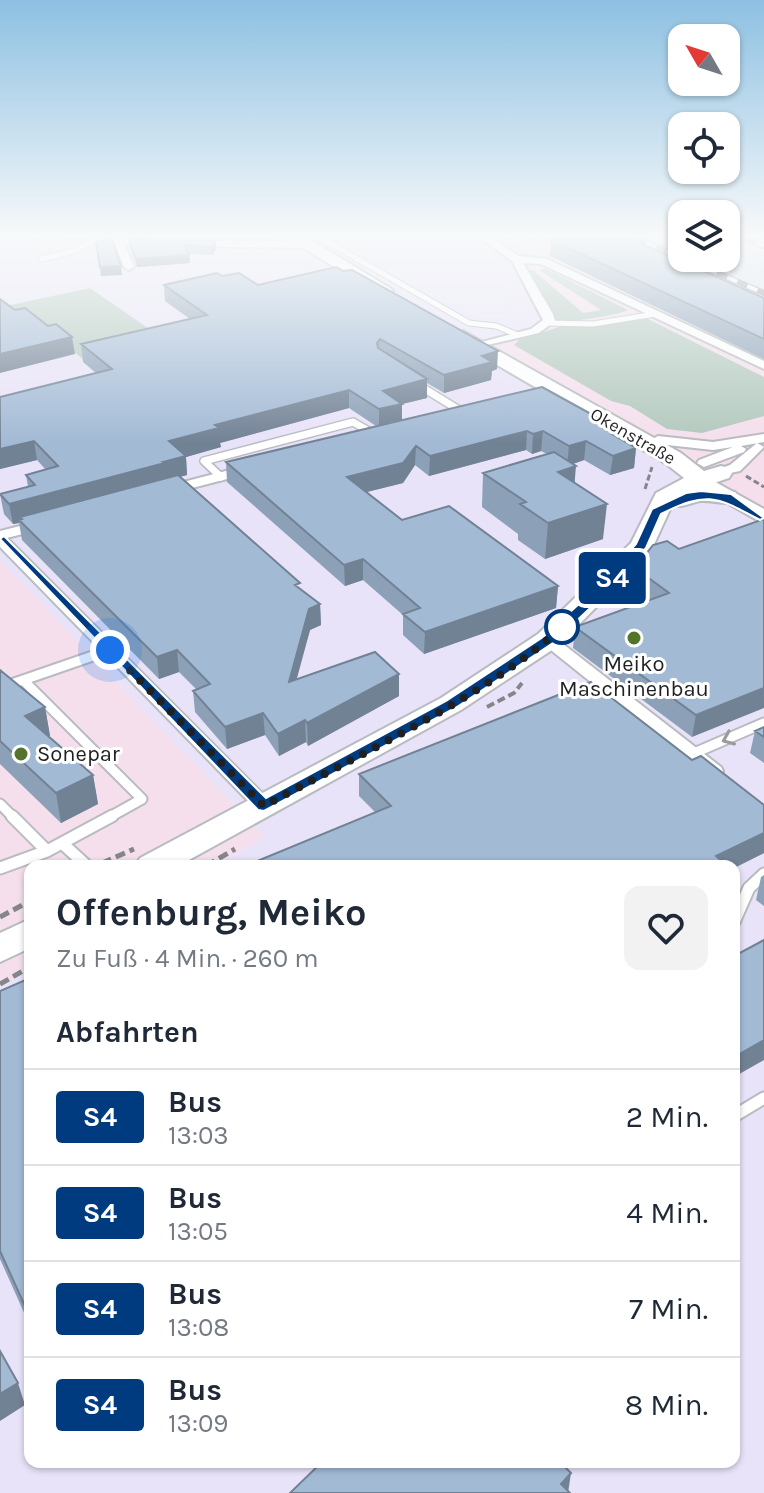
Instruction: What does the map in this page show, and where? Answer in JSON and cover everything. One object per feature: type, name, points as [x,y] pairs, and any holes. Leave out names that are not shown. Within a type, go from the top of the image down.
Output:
[{"type":"main road","name":"Okenstraße","points":[[411,304],[551,396],[582,407],[764,499]]},
{"type":"main road","points":[[163,860],[451,704],[548,640],[642,546],[660,460],[652,441]]},
{"type":"main road","name":"Okenstraße","points":[[704,471],[727,497],[764,518]]},
{"type":"main road","points":[[657,476],[704,471]]},
{"type":"main road","points":[[648,507],[704,471]]},
{"type":"main road","points":[[648,507],[690,495],[727,497]]},
{"type":"main road","points":[[0,949],[24,935]]},
{"type":"street","points":[[478,346],[535,331],[547,323],[548,314],[542,304]]},
{"type":"street","points":[[633,304],[764,365]]},
{"type":"street","points":[[452,419],[482,412]]},
{"type":"street","points":[[353,442],[392,433]]},
{"type":"street","points":[[652,441],[713,446],[764,439]]},
{"type":"street","points":[[704,471],[735,468],[764,439]]},
{"type":"street","points":[[148,496],[266,464]]},
{"type":"street","points":[[60,519],[0,537],[264,806]]},
{"type":"street","points":[[548,640],[728,782]]},
{"type":"lane","points":[[432,304],[469,323],[496,326],[518,335]]},
{"type":"lane","points":[[547,323],[593,324],[655,314]]},
{"type":"lane","points":[[405,377],[467,415]]},
{"type":"lane","points":[[221,477],[204,461],[353,422],[377,436]]},
{"type":"lane","points":[[0,688],[110,650]]},
{"type":"lane","points":[[0,868],[47,851],[142,799],[23,680]]},
{"type":"lane","points":[[692,754],[764,723]]},
{"type":"lane","points":[[0,804],[47,851]]},
{"type":"lane","points":[[62,843],[80,860]]},
{"type":"lane","points":[[740,909],[748,891],[764,874]]},
{"type":"lane","points":[[740,1112],[764,1098]]},
{"type":"path","points":[[648,507],[657,476]]},
{"type":"path","points":[[0,917],[24,904]]},
{"type":"path","points":[[0,984],[24,970]]},
{"type":"shaded area","points":[[0,304],[534,304],[547,323],[467,343],[764,528],[764,1493],[0,1493],[0,987],[24,973],[24,1468],[740,1468],[740,860],[225,860],[265,837],[0,560]]},
{"type":"shaded area","points":[[534,304],[748,304],[764,311],[764,528],[466,342],[547,323]]},
{"type":"shaded area","points":[[748,304],[764,304],[764,311]]},
{"type":"shaded area","points":[[0,560],[265,837],[225,860],[24,860],[24,973],[0,987]]},
{"type":"green space","points":[[113,304],[165,340],[83,359],[45,329],[6,306]]},
{"type":"green space","points":[[547,304],[572,304],[583,313],[601,310],[591,304],[615,304],[628,310],[593,318],[558,321]]},
{"type":"green space","points":[[648,319],[764,377],[764,416],[702,433],[667,429],[630,406],[611,401],[514,345],[519,340],[562,326]]},
{"type":"building","points":[[0,304],[6,304],[15,310],[25,308],[48,326],[56,324],[72,337],[0,354]]},
{"type":"building","points":[[191,304],[413,304],[498,351],[482,356],[492,362],[444,375],[380,339],[378,348],[427,379],[383,391],[402,404],[379,409],[349,390],[215,425],[219,428],[169,441],[186,456],[9,504],[0,494],[35,485],[26,475],[58,466],[34,441],[0,449],[0,397],[112,369],[81,344],[207,315]]},
{"type":"building","points":[[688,304],[764,304],[764,339]]},
{"type":"building","points":[[542,387],[622,431],[612,434],[636,448],[613,456],[586,441],[569,446],[543,431],[533,434],[527,431],[430,456],[416,446],[403,463],[347,477],[402,520],[449,506],[558,586],[425,632],[403,614],[420,608],[363,559],[344,565],[226,462]]},
{"type":"building","points":[[554,452],[576,466],[558,472],[607,504],[548,523],[520,504],[526,502],[483,473]]},
{"type":"building","points":[[178,475],[300,583],[295,585],[320,604],[309,609],[289,682],[375,652],[399,674],[307,723],[305,720],[278,734],[263,713],[225,727],[193,691],[210,684],[177,650],[157,657],[19,520],[22,519],[20,517]]},
{"type":"building","points":[[764,519],[764,688],[696,715],[575,627],[669,593],[635,568],[653,545],[667,541],[679,549]]},
{"type":"building","points":[[0,670],[45,707],[25,716],[93,775],[56,793],[0,741]]},
{"type":"building","points":[[591,682],[692,760],[701,756],[764,805],[764,833],[716,856],[720,860],[260,860],[391,806],[359,774]]},
{"type":"building","points":[[764,727],[764,737],[755,731]]},
{"type":"building","points":[[764,940],[764,1040],[740,1054],[740,953]]},
{"type":"building","points":[[24,981],[24,1304],[0,1251],[0,991]]},
{"type":"building","points":[[0,1351],[18,1383],[0,1394]]},
{"type":"building","points":[[316,1468],[566,1468],[571,1473],[561,1484],[570,1493],[290,1493]]},
{"type":"bus line","name":"S4","points":[[0,539],[264,806],[451,704],[548,640],[642,546],[656,512],[690,495],[701,494],[727,497],[764,518]]},
{"type":"place","name":"Meiko Maschinenbau","points":[[634,638]]},
{"type":"place","name":"Sonepar","points":[[21,754]]},
{"type":"route","points":[[110,650],[264,806],[451,704],[548,640],[569,621],[562,627]]}]
